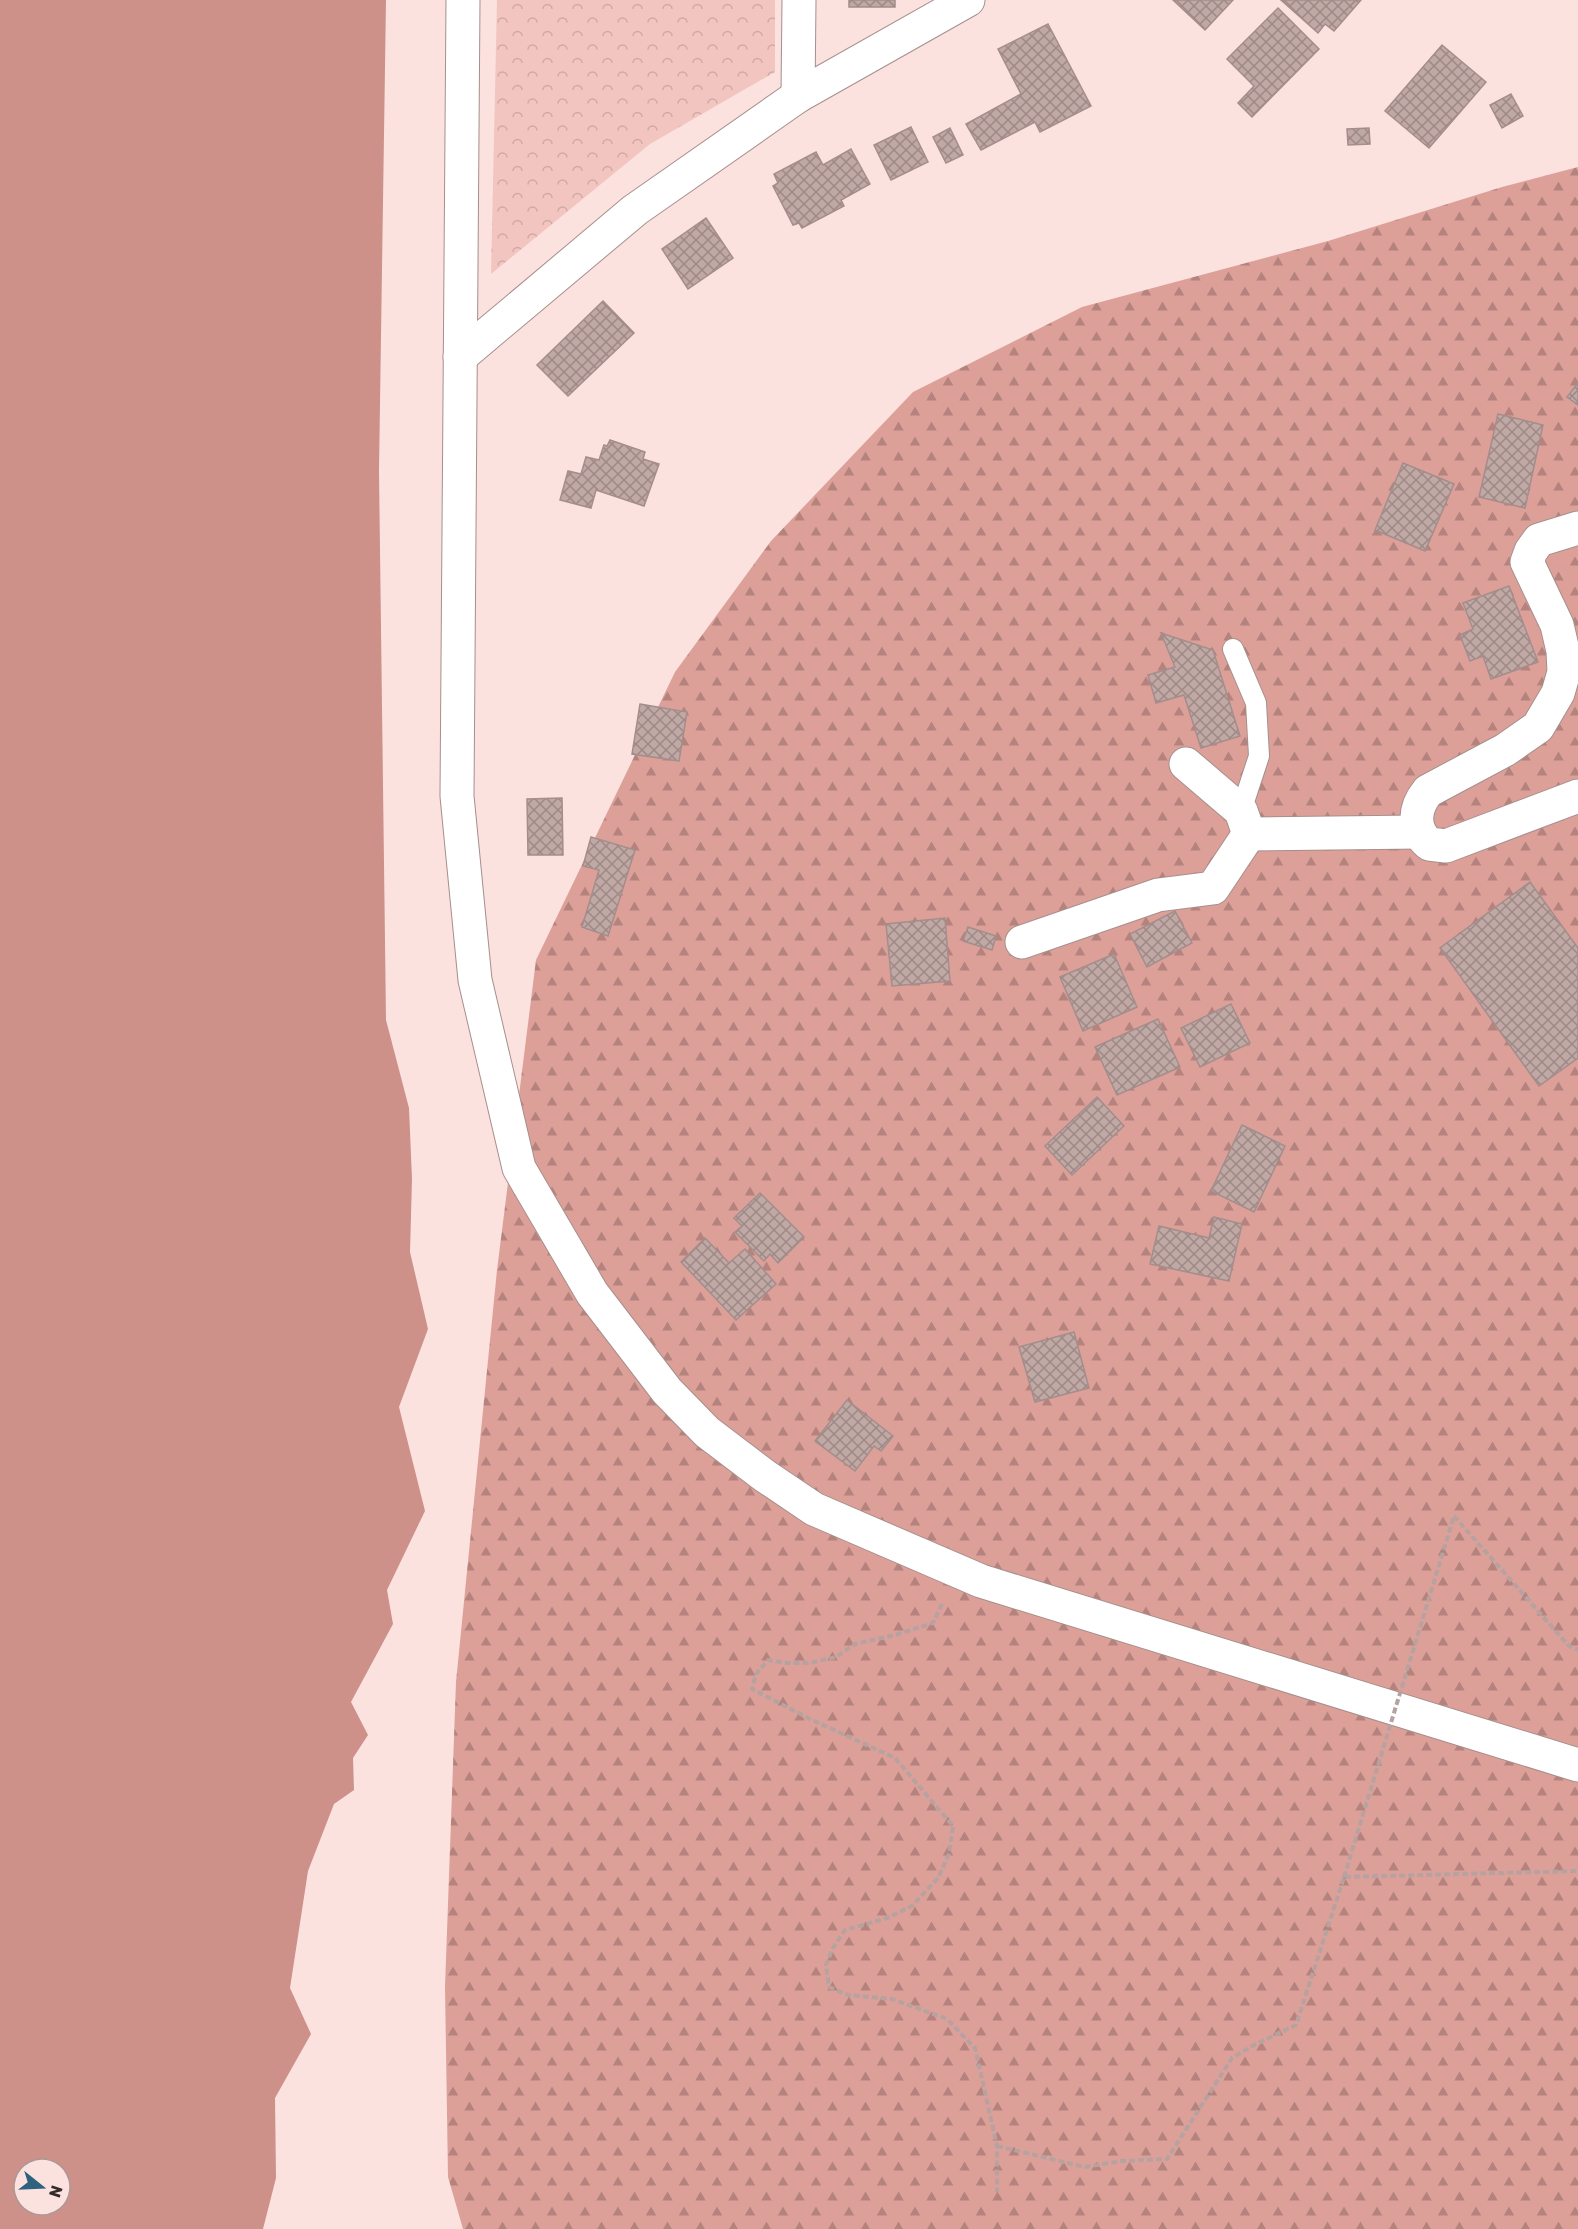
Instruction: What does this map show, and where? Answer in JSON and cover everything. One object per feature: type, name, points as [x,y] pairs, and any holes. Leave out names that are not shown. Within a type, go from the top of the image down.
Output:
[{"type":"street","points":[[463,0],[457,796],[475,980],[519,1168],[592,1293],[667,1391],[707,1432],[765,1476],[814,1509],[981,1581],[1578,1765]]},
{"type":"street","points":[[798,96],[799,0]]},
{"type":"street","points":[[460,357],[635,210],[798,96],[968,0]]},
{"type":"street","points":[[1578,528],[1539,540],[1531,550],[1527,562],[1557,625],[1563,651],[1564,672],[1558,693],[1538,727],[1505,750],[1428,791],[1417,809],[1419,832],[1429,844],[1446,846],[1578,796]]},
{"type":"street","points":[[1186,764],[1245,823],[1419,832]]},
{"type":"street","points":[[1022,942],[1158,895],[1213,888],[1245,823]]},
{"type":"lane","points":[[1233,649],[1256,703],[1259,756],[1245,823]]},
{"type":"path","points":[[998,2146],[1084,2167],[1122,2161],[1167,2159],[1232,2058],[1296,2025],[1344,1877],[1454,1516],[1569,1646],[1578,1650]]},
{"type":"path","points":[[956,1570],[933,1623],[855,1644],[836,1657],[810,1663],[768,1660],[756,1674],[752,1689],[810,1719],[895,1758],[953,1826],[949,1854],[938,1878],[912,1906],[887,1918],[845,1930],[833,1948],[826,1965],[829,1987],[848,1995],[892,1999],[947,2019],[975,2048],[998,2146],[997,2192]]},
{"type":"path","points":[[1344,1877],[1578,1871]]},
{"type":"green space","points":[[497,0],[775,0],[775,72],[650,144],[491,274]]},
{"type":"green space","points":[[1578,167],[1578,2229],[463,2229],[448,2177],[445,1987],[456,1682],[497,1270],[536,960],[675,672],[771,541],[913,392],[1082,307],[1328,241],[1502,187]]},
{"type":"shaded area","points":[[0,0],[386,0],[379,471],[386,1020],[409,1108],[412,1179],[410,1252],[428,1329],[399,1407],[425,1511],[387,1590],[393,1624],[351,1702],[368,1735],[353,1758],[354,1790],[334,1804],[308,1871],[290,1988],[311,2034],[275,2098],[276,2178],[263,2229],[0,2229]]},
{"type":"building","points":[[849,0],[895,0],[895,7],[849,7]]},
{"type":"building","points":[[1173,0],[1233,0],[1205,30]]},
{"type":"building","points":[[1281,0],[1361,0],[1334,31],[1325,24],[1318,33]]},
{"type":"building","points":[[1278,8],[1319,49],[1252,117],[1238,103],[1254,86],[1227,59]]},
{"type":"building","points":[[1048,24],[1091,106],[1040,132],[1035,122],[981,150],[966,124],[1021,94],[998,49]]},
{"type":"building","points":[[1442,45],[1486,82],[1429,148],[1385,111]]},
{"type":"building","points":[[1511,94],[1523,116],[1502,128],[1490,105]]},
{"type":"building","points":[[911,127],[928,162],[891,180],[874,145]]},
{"type":"building","points":[[950,128],[963,155],[946,163],[933,137]]},
{"type":"building","points":[[1369,128],[1370,144],[1348,145],[1347,129]]},
{"type":"building","points":[[851,149],[870,184],[841,200],[844,206],[802,228],[799,223],[793,225],[773,186],[778,183],[774,174],[816,152],[823,165]]},
{"type":"building","points":[[706,218],[733,258],[688,289],[662,249]]},
{"type":"building","points":[[603,301],[634,333],[568,396],[537,365]]},
{"type":"building","points":[[1578,383],[1578,405],[1567,397]]},
{"type":"building","points":[[1498,414],[1543,425],[1525,508],[1479,497]]},
{"type":"building","points":[[610,440],[645,452],[643,459],[659,464],[644,506],[596,490],[591,508],[560,500],[568,471],[581,474],[586,457],[599,460],[604,445],[607,446]]},
{"type":"building","points":[[1403,463],[1454,484],[1425,551],[1375,530]]},
{"type":"building","points":[[1509,586],[1538,662],[1491,679],[1483,656],[1470,661],[1460,635],[1473,629],[1463,603]]},
{"type":"building","points":[[1161,633],[1213,650],[1240,736],[1201,748],[1184,695],[1156,703],[1148,675],[1175,667]]},
{"type":"building","points":[[640,704],[687,712],[679,761],[632,754]]},
{"type":"building","points":[[562,798],[563,855],[528,855],[527,799]]},
{"type":"building","points":[[591,837],[635,850],[608,936],[582,927],[599,870],[583,866]]},
{"type":"building","points":[[1530,882],[1578,948],[1578,1058],[1539,1086],[1440,948]]},
{"type":"building","points":[[1175,911],[1192,943],[1147,967],[1130,934]]},
{"type":"building","points":[[945,918],[950,981],[892,986],[886,924]]},
{"type":"building","points":[[968,927],[996,936],[992,950],[963,941]]},
{"type":"building","points":[[1114,954],[1137,1007],[1083,1031],[1060,977]]},
{"type":"building","points":[[1231,1004],[1250,1043],[1200,1067],[1181,1028]]},
{"type":"building","points":[[1158,1019],[1180,1067],[1117,1095],[1095,1047]]},
{"type":"building","points":[[1097,1097],[1124,1126],[1072,1175],[1045,1146]]},
{"type":"building","points":[[1242,1125],[1285,1146],[1254,1212],[1211,1191]]},
{"type":"building","points":[[760,1193],[804,1237],[778,1263],[770,1254],[764,1261],[735,1232],[742,1226],[734,1218]]},
{"type":"building","points":[[1214,1217],[1242,1224],[1229,1281],[1150,1264],[1159,1226],[1209,1238]]},
{"type":"building","points":[[705,1238],[729,1263],[745,1249],[776,1284],[736,1320],[681,1262]]},
{"type":"building","points":[[1074,1332],[1089,1388],[1035,1402],[1019,1347]]},
{"type":"building","points":[[847,1400],[893,1436],[881,1451],[874,1446],[855,1471],[815,1441]]}]
